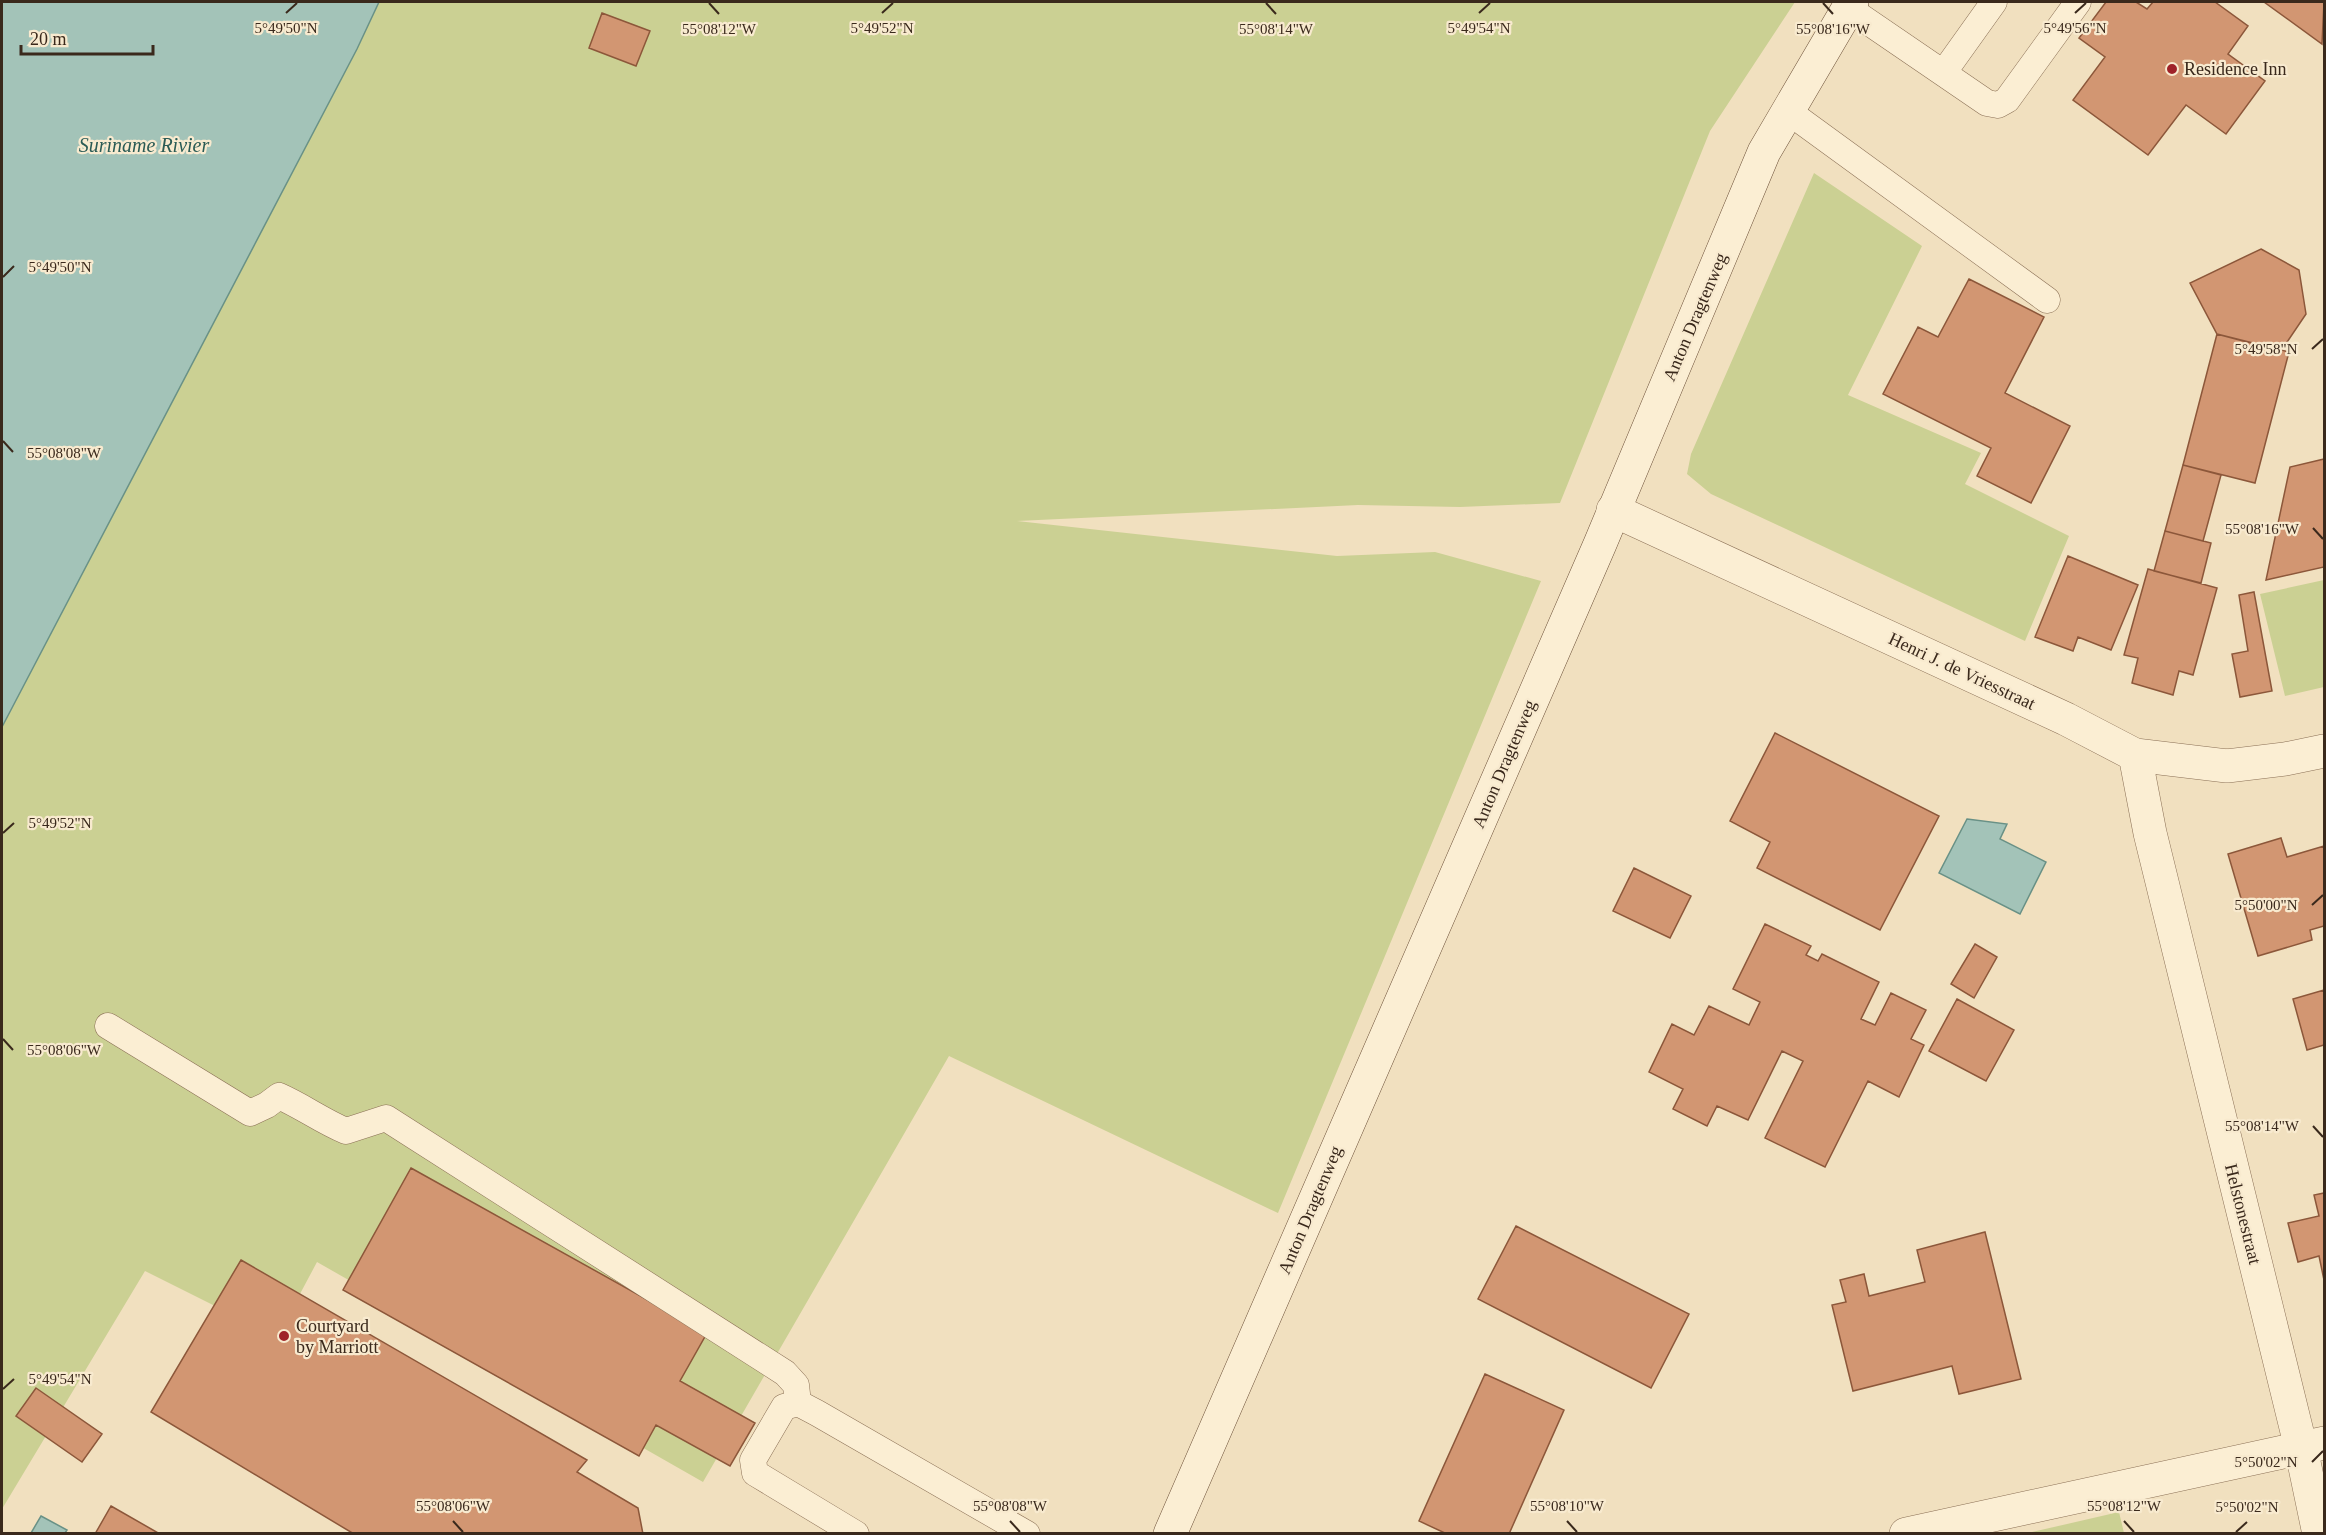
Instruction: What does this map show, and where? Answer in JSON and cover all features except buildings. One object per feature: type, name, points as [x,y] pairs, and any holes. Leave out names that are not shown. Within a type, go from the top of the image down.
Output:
[{"type":"street","name":"Anton Dragtenweg","points":[[1170,1533],[1613,510],[1764,152],[1850,5]]},
{"type":"street","name":"Henri J. de Vriesstraat","points":[[1613,510],[2066,719],[2135,755],[2227,766],[2325,751]]},
{"type":"street","name":"Helstonestraat","points":[[2135,755],[2150,833],[2313,1445],[2319,1533]]},
{"type":"street","points":[[1906,1533],[2313,1445]]},
{"type":"lane","points":[[1944,72],[1994,2]]},
{"type":"lane","points":[[1850,5],[1987,104],[1998,105],[2007,100],[2078,2]]},
{"type":"lane","points":[[1788,112],[2047,300]]},
{"type":"lane","points":[[108,1026],[250,1113],[279,1096],[299,1105],[325,1123],[346,1131],[386,1118],[785,1373],[796,1384],[798,1403]]},
{"type":"lane","points":[[856,1533],[755,1473],[753,1460],[783,1407],[798,1403],[1027,1533]]},
{"type":"green space","points":[[379,2],[1795,2],[1710,131],[1560,503],[1460,507],[1358,505],[1017,521],[1337,556],[1435,552],[1541,581],[1278,1213],[949,1056],[703,1482],[317,1262],[277,1337],[145,1271],[2,1509],[2,727],[357,49]]},
{"type":"green space","points":[[1814,173],[1922,246],[1848,395],[1981,453],[1965,484],[2069,536],[2025,641],[1711,494],[1687,474],[1691,454]]},
{"type":"green space","points":[[2324,580],[2324,687],[2285,696],[2260,594]]},
{"type":"green space","points":[[2119,1512],[2124,1533],[2028,1533]]},
{"type":"water","name":"Suriname Rivier","points":[[2,2],[379,2],[357,49],[2,727]]},
{"type":"water","points":[[1967,819],[2007,824],[2000,839],[2046,862],[2020,914],[1939,873]]},
{"type":"water","points":[[41,1516],[67,1530],[65,1533],[31,1533]]},
{"type":"place","name":"Residence Inn","points":[[2172,69]]},
{"type":"place","name":"Courtyard by Marriott","points":[[284,1336]]}]
